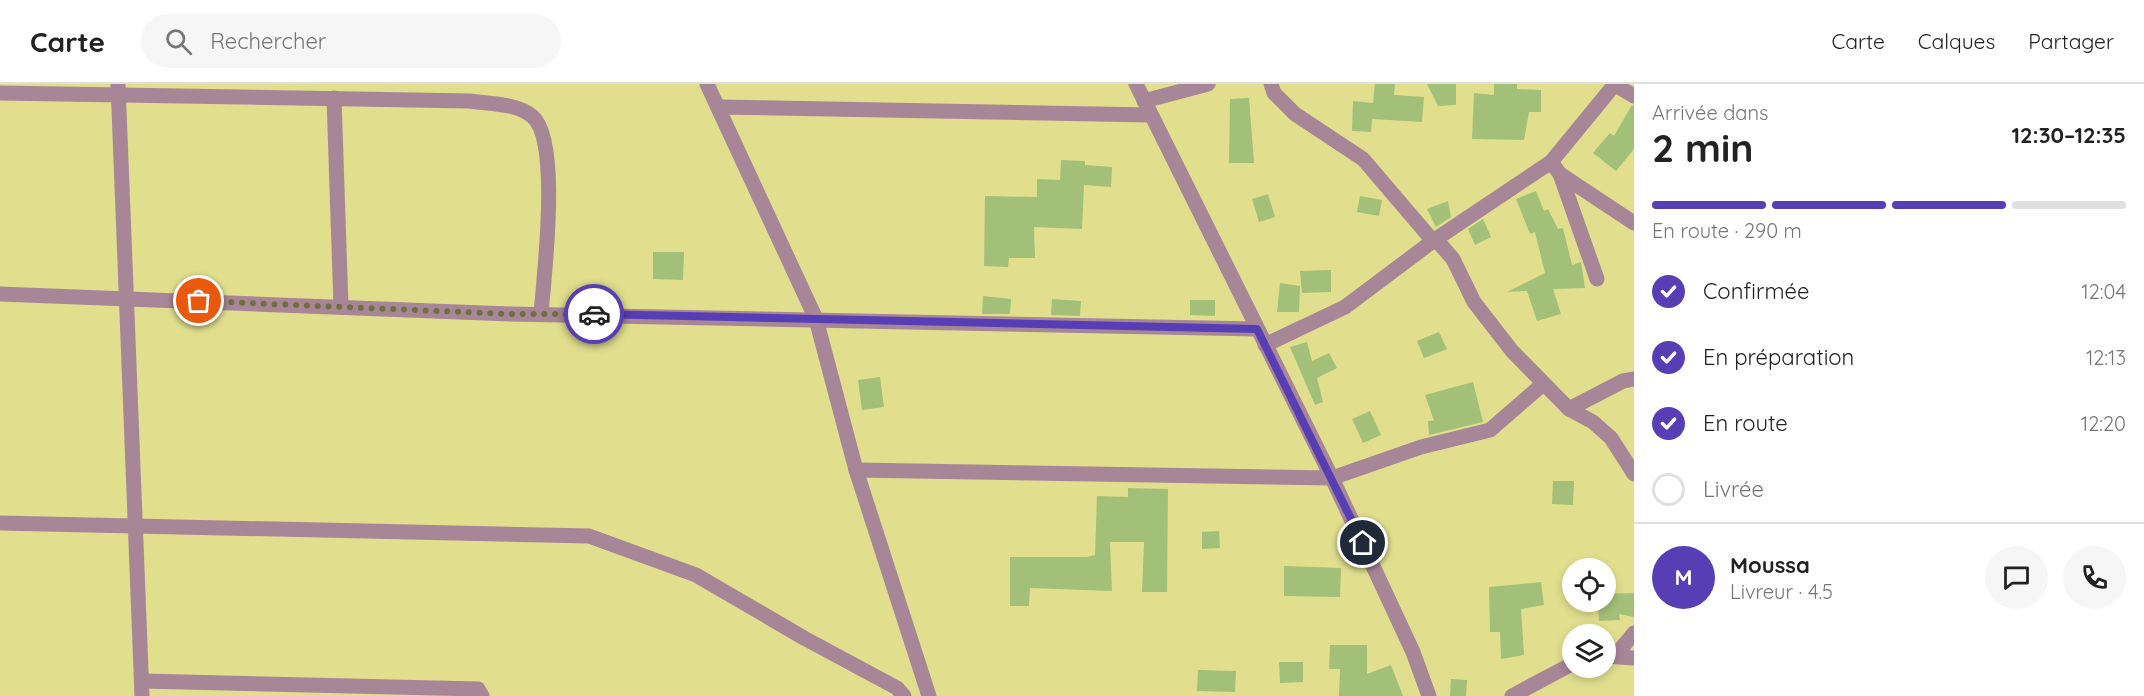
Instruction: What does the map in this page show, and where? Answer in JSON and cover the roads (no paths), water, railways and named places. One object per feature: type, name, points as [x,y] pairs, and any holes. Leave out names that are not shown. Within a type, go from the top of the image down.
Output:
[{"type":"street","points":[[707,84],[816,319],[856,470],[929,696]]},
{"type":"street","points":[[1136,84],[1332,478],[1405,635],[1429,696]]},
{"type":"street","points":[[718,106],[1147,108],[1208,84]]},
{"type":"street","points":[[1271,84],[1274,93],[1295,114],[1363,159],[1433,241],[1440,244],[1453,259],[1474,302],[1490,323],[1543,384],[1569,409],[1593,422],[1611,438],[1634,474]]},
{"type":"street","points":[[1265,345],[1345,307],[1433,241],[1555,168],[1615,84],[1634,95]]},
{"type":"street","points":[[118,89],[129,299],[134,526],[142,688],[478,689],[482,696]]},
{"type":"street","points":[[0,93],[118,89],[312,91],[334,98],[470,101],[522,110],[540,124],[546,152],[549,185],[541,314]]},
{"type":"street","points":[[334,98],[341,307]]},
{"type":"street","points":[[1555,168],[1634,223]]},
{"type":"street","points":[[1555,168],[1597,279]]},
{"type":"street","points":[[0,294],[541,314],[1257,329]]},
{"type":"street","points":[[1569,409],[1623,381],[1634,379]]},
{"type":"street","points":[[856,470],[1332,478],[1422,447],[1490,430],[1543,384]]},
{"type":"street","points":[[0,523],[589,536],[696,575],[804,638],[897,688],[904,696]]},
{"type":"street","points":[[1616,650],[1634,633]]},
{"type":"street","points":[[1616,656],[1634,657]]},
{"type":"street","points":[[1512,696],[1562,669]]}]
